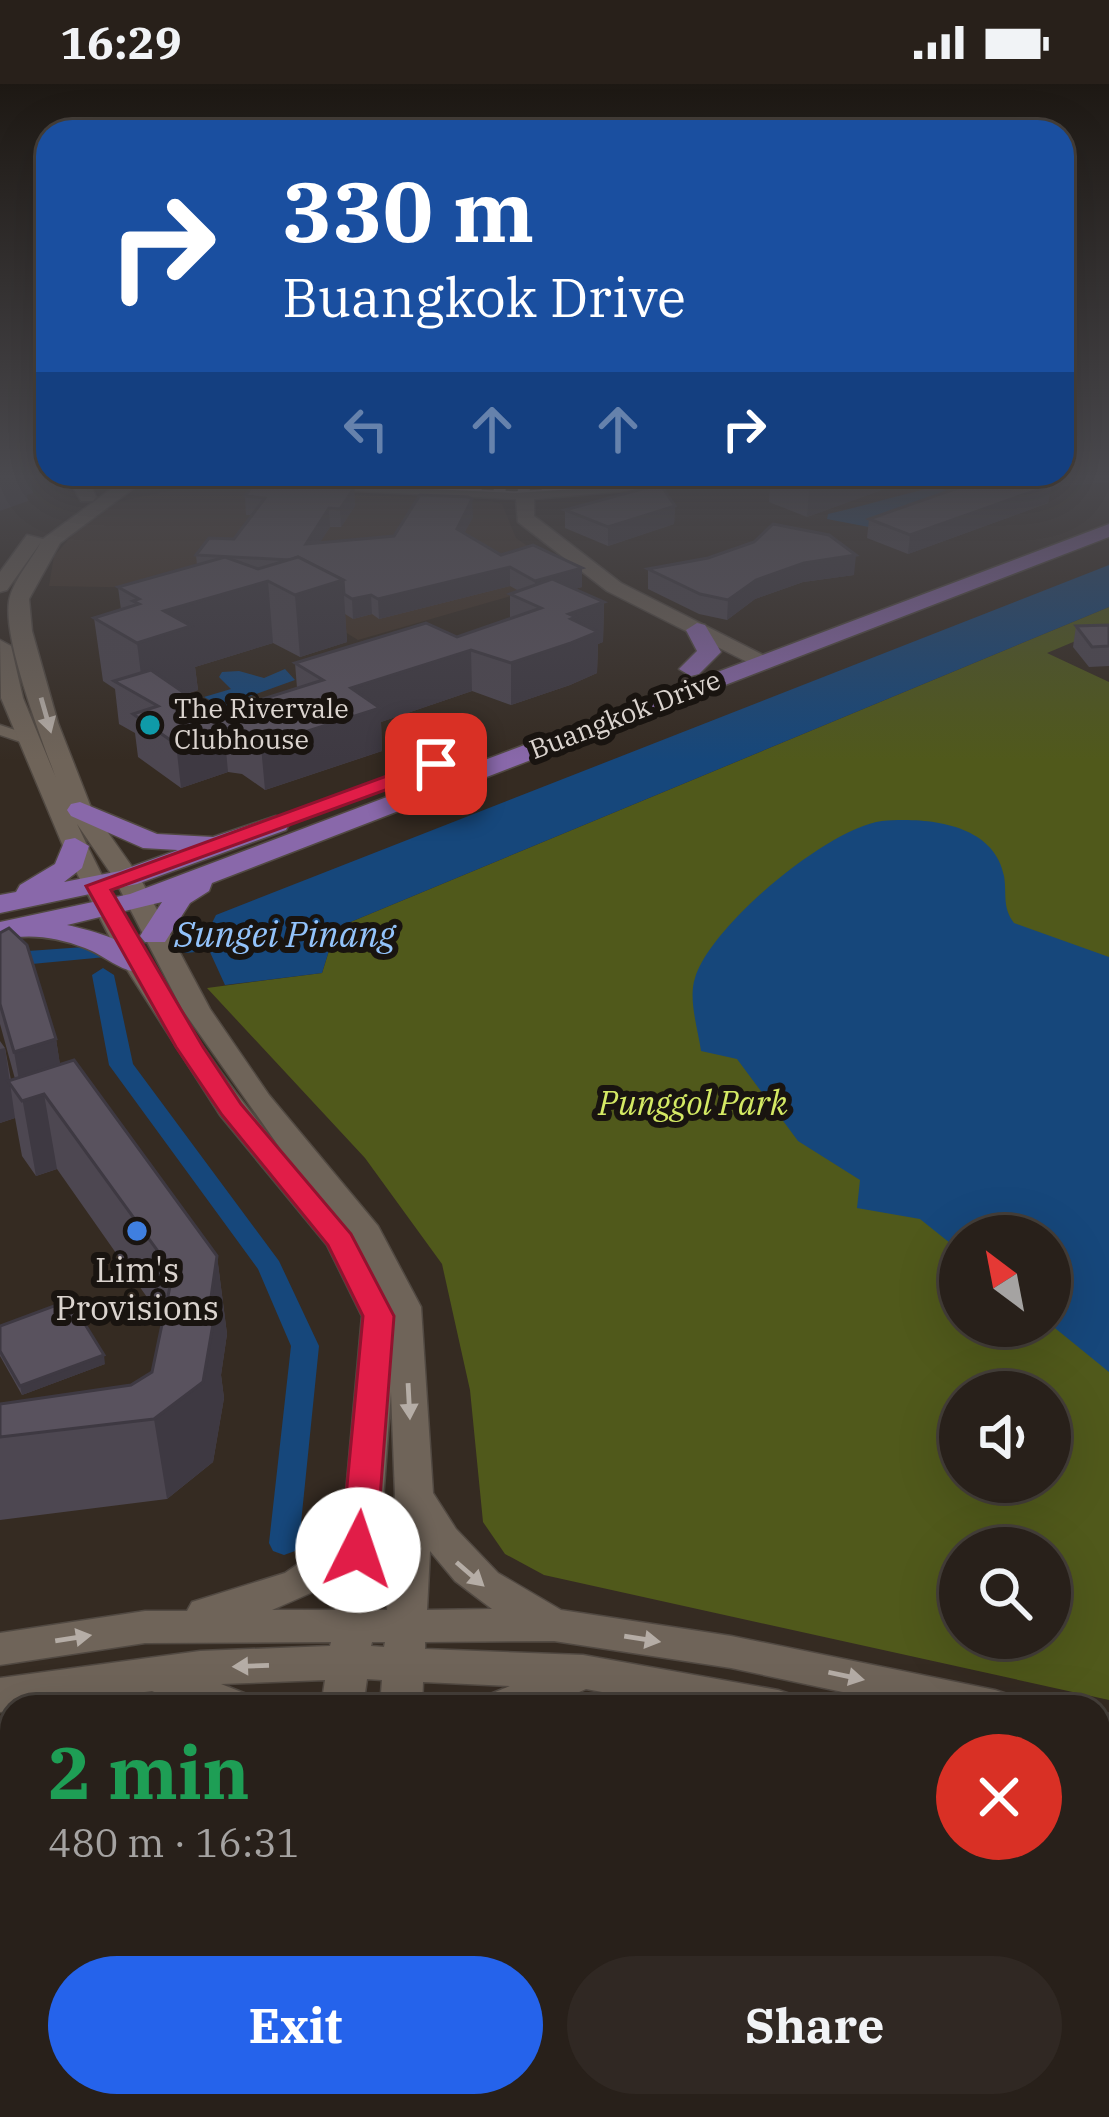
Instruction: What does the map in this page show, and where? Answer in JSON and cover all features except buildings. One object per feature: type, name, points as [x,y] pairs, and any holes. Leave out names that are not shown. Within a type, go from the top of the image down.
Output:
[{"type":"main road","points":[[35,571],[19,599],[22,631],[47,723],[118,893],[139,965],[231,1109],[341,1241],[379,1316],[344,1695]]},
{"type":"main road","points":[[590,571],[749,657]]},
{"type":"main road","name":"Buangkok Drive","points":[[0,931],[237,851],[963,571]]},
{"type":"main road","name":"Buangkok Drive","points":[[237,851],[691,668],[749,657],[993,571]]},
{"type":"main road","points":[[691,668],[710,652],[698,630]]},
{"type":"main road","points":[[0,646],[6,702],[30,740],[74,847],[155,936],[248,1085],[366,1232],[404,1307],[414,1494],[402,1695]]},
{"type":"main road","points":[[80,810],[154,842],[237,851]]},
{"type":"main road","points":[[0,902],[57,878],[68,868],[74,847]]},
{"type":"main road","points":[[155,936],[179,897],[237,851]]},
{"type":"main road","name":"Buangkok Drive","points":[[0,902],[118,893]]},
{"type":"main road","points":[[0,931],[84,935],[139,965]]},
{"type":"main road","points":[[414,1494],[450,1556],[468,1573],[495,1594],[554,1625]]},
{"type":"main road","points":[[0,1649],[146,1627],[259,1600],[320,1572],[341,1556],[361,1510]]},
{"type":"main road","points":[[405,1644],[554,1625],[731,1652],[937,1695]]},
{"type":"main road","points":[[146,1627],[405,1644],[711,1695]]},
{"type":"main road","points":[[0,1695],[351,1643]]},
{"type":"main road","points":[[530,1695],[584,1672]]},
{"type":"main road","points":[[153,1674],[205,1695]]},
{"type":"street","points":[[0,730],[30,740]]},
{"type":"shaded area","points":[[52,571],[563,571],[573,578],[358,640],[277,590],[49,586]]},
{"type":"green space","name":"Punggol Park","points":[[1109,607],[1109,627],[1047,653],[1109,682],[1109,1695],[1086,1695],[544,1575],[505,1554],[483,1522],[470,1390],[442,1264],[365,1158],[207,988],[322,973],[336,928]]},
{"type":"water","name":"Sungei Pinang","points":[[1094,571],[1109,571],[1109,607],[336,928],[322,973],[225,985],[204,939],[216,915]]},
{"type":"water","points":[[285,669],[295,680],[237,701],[249,708],[220,714],[221,706],[204,697],[231,689],[219,677],[222,672],[264,678]]},
{"type":"water","points":[[918,820],[973,834],[998,858],[1006,906],[1014,923],[1109,957],[1109,1372],[1071,1341],[1071,1215],[939,1215],[939,1234],[920,1219],[857,1208],[860,1180],[798,1141],[737,1059],[701,1051],[693,986],[705,956],[774,882],[859,828],[882,821]]},
{"type":"waterway","points":[[185,947],[209,945]]},
{"type":"waterway","points":[[0,960],[98,952]]},
{"type":"waterway","points":[[103,975],[121,1065],[270,1267],[305,1346],[284,1543]]},
{"type":"place","name":"The Rivervale Clubhouse","points":[[150,725]]},
{"type":"place","name":"Lim's Provisions","points":[[137,1231]]},
{"type":"route","points":[[358,1550],[379,1316],[341,1241],[231,1109],[190,1047],[98,886],[436,764]]}]
